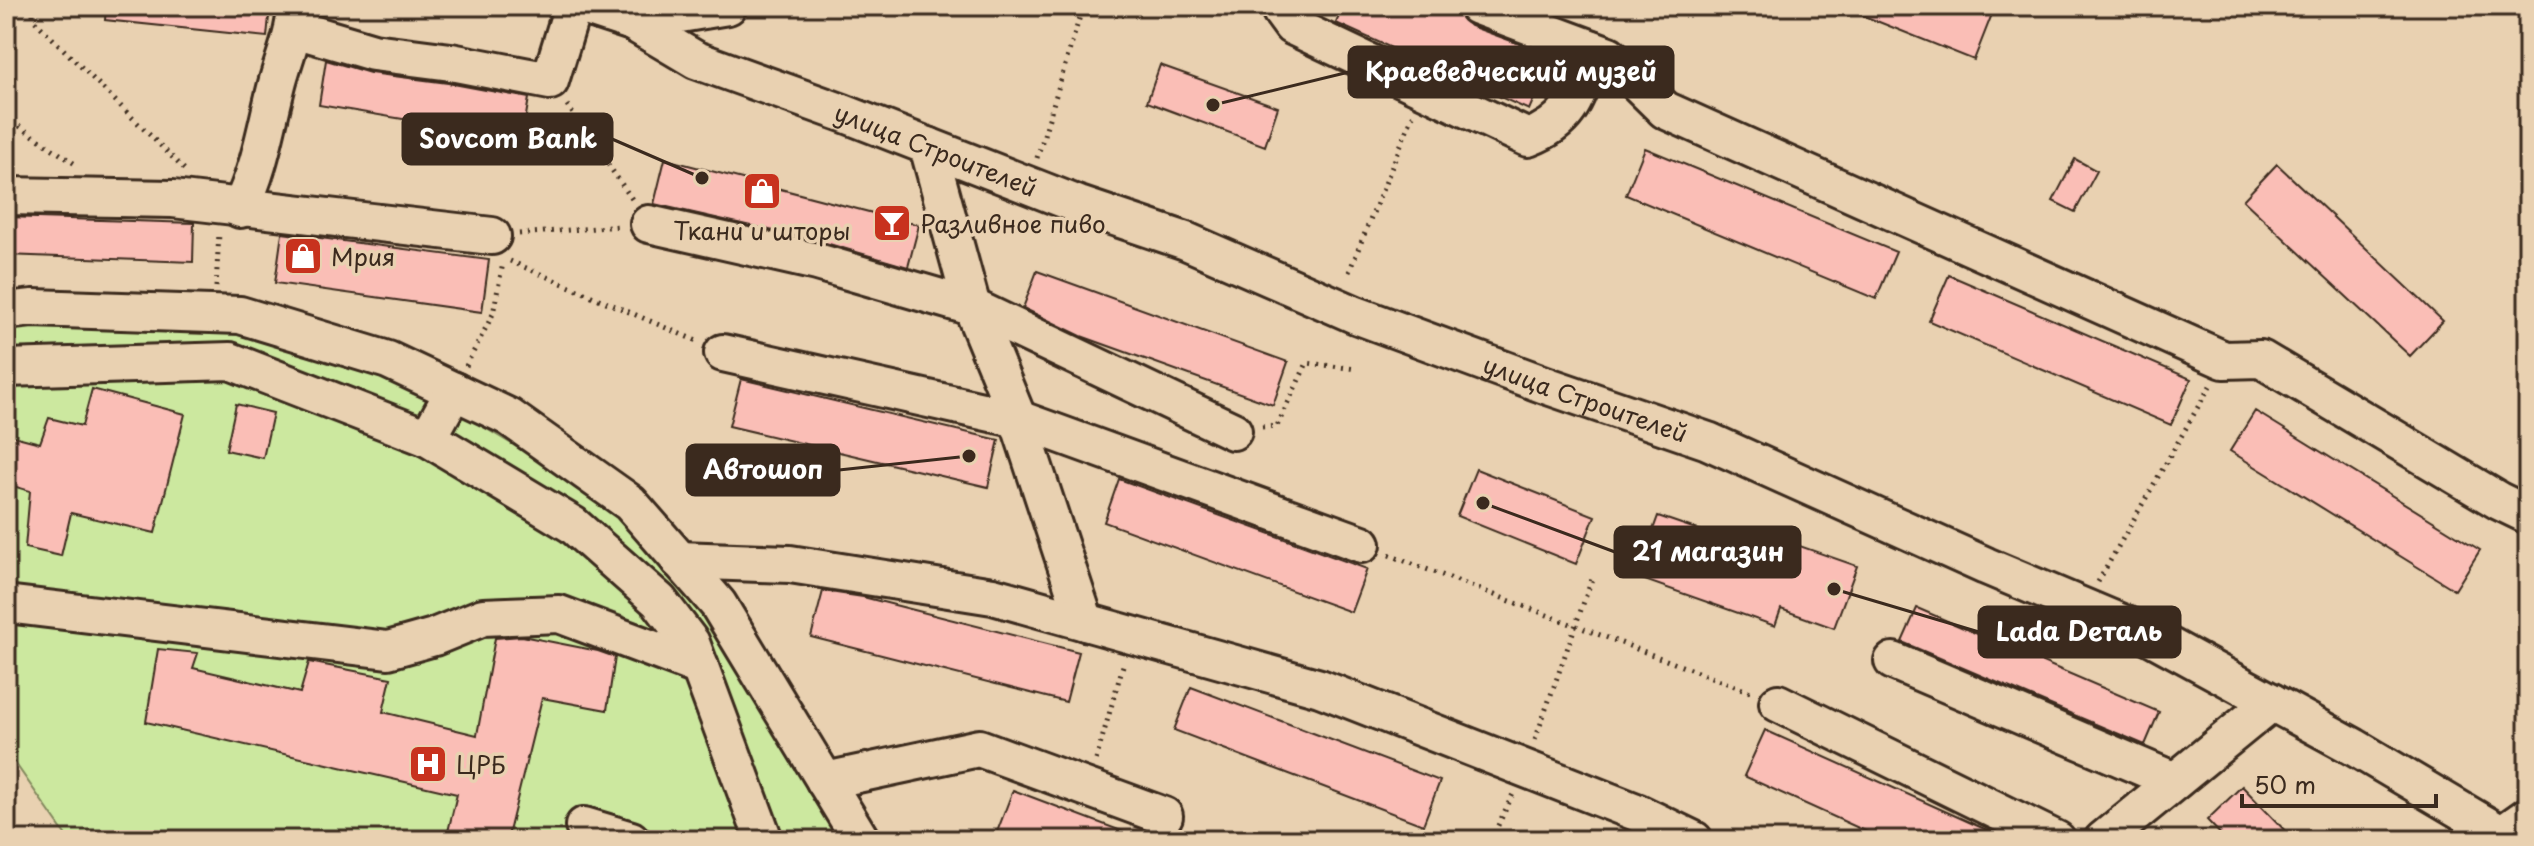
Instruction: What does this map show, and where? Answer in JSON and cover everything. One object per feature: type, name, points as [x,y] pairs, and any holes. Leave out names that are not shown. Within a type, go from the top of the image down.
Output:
[{"type":"street","points":[[230,207],[261,158],[296,17],[373,52],[451,62],[550,81],[573,6]]},
{"type":"street","points":[[583,6],[632,22],[728,6]]},
{"type":"street","points":[[1282,6],[1281,11],[1292,26],[1528,138],[1548,130],[1573,106],[1592,49]]},
{"type":"street","points":[[1477,6],[1609,55],[1665,110],[2224,360],[2261,359],[2485,493],[2528,515]]},
{"type":"street","name":"улица Строителей","points":[[632,22],[696,60],[1079,205],[1186,241],[1356,315],[1708,441],[2143,632],[2513,830]]},
{"type":"street","points":[[928,146],[972,307],[1018,419],[1085,622]]},
{"type":"street","points":[[6,196],[173,199],[492,236]]},
{"type":"street","points":[[649,224],[817,262],[972,307],[1233,431]]},
{"type":"street","points":[[6,311],[33,308],[240,315],[388,360],[509,417],[630,503],[718,604],[861,840]]},
{"type":"street","points":[[723,353],[1018,419],[1362,544]]},
{"type":"street","points":[[6,368],[230,361],[428,438],[573,525],[659,601],[691,643],[764,840]]},
{"type":"street","points":[[428,438],[454,391]]},
{"type":"street","points":[[679,560],[790,564],[993,596],[1320,688],[1636,812],[1694,840]]},
{"type":"street","points":[[6,604],[388,650],[434,637],[483,617],[559,614],[700,667]]},
{"type":"street","points":[[1893,661],[2175,781]]},
{"type":"street","points":[[2103,840],[2272,702]]},
{"type":"street","points":[[1778,703],[2057,840]]},
{"type":"street","points":[[825,781],[979,748],[1164,816]]},
{"type":"street","points":[[584,826],[631,840]]},
{"type":"path","points":[[33,6],[33,19],[188,173]]},
{"type":"path","points":[[1029,184],[1083,6]]},
{"type":"path","points":[[550,81],[649,224]]},
{"type":"path","points":[[1349,272],[1424,88]]},
{"type":"path","points":[[6,117],[87,171]]},
{"type":"path","points":[[214,314],[230,207]]},
{"type":"path","points":[[492,236],[649,224]]},
{"type":"path","points":[[454,391],[493,314],[504,258],[723,353]]},
{"type":"path","points":[[2083,607],[2224,360]]},
{"type":"path","points":[[1362,544],[1778,703]]},
{"type":"path","points":[[1491,840],[1525,769],[1593,576]]},
{"type":"path","points":[[1088,788],[1132,635]]},
{"type":"green space","points":[[81,325],[253,334],[353,365],[430,395],[605,500],[700,604],[840,840],[69,840],[6,750],[6,329]]},
{"type":"building","points":[[106,6],[270,6],[267,37],[105,20]]},
{"type":"building","points":[[1343,6],[1437,6],[1459,15],[1470,26],[1552,56],[1529,110],[1336,23]]},
{"type":"building","points":[[1839,6],[1970,6],[1992,14],[1974,60]]},
{"type":"building","points":[[326,60],[370,73],[529,98],[522,139],[319,105]]},
{"type":"building","points":[[1160,65],[1278,107],[1265,146],[1147,102]]},
{"type":"building","points":[[1645,148],[1896,252],[1876,299],[1626,195]]},
{"type":"building","points":[[665,159],[919,225],[908,267],[822,242],[654,204]]},
{"type":"building","points":[[2075,159],[2097,171],[2075,212],[2053,201]]},
{"type":"building","points":[[2277,164],[2443,321],[2410,356],[2243,200]]},
{"type":"building","points":[[6,217],[194,223],[193,262],[6,255]]},
{"type":"building","points":[[282,233],[489,260],[482,312],[275,283]]},
{"type":"building","points":[[1037,271],[1288,362],[1273,405],[1081,336],[1023,308]]},
{"type":"building","points":[[1949,275],[2191,379],[2171,425],[1929,321]]},
{"type":"building","points":[[741,379],[999,440],[988,487],[729,426]]},
{"type":"building","points":[[92,389],[185,414],[155,533],[71,513],[61,556],[25,548],[30,491],[6,484],[6,434],[40,443],[49,418],[82,426]]},
{"type":"building","points":[[236,404],[273,413],[263,458],[226,450]]},
{"type":"building","points":[[2255,411],[2480,550],[2455,590],[2230,451]]},
{"type":"building","points":[[1476,469],[1595,516],[1576,564],[1457,516]]},
{"type":"building","points":[[1119,479],[1367,569],[1351,612],[1104,522]]},
{"type":"building","points":[[1658,516],[1745,546],[1751,529],[1857,566],[1834,628],[1781,609],[1775,626],[1636,577]]},
{"type":"building","points":[[823,591],[863,597],[1079,652],[1066,702],[811,637]]},
{"type":"building","points":[[1917,608],[2159,712],[2145,745],[1902,642]]},
{"type":"building","name":"ЦРБ","points":[[522,636],[615,657],[607,710],[542,698],[507,840],[446,840],[457,794],[146,722],[158,649],[198,653],[193,668],[300,693],[309,662],[391,678],[383,712],[477,735],[495,638]]},
{"type":"building","points":[[1191,687],[1440,781],[1423,825],[1174,730]]},
{"type":"building","points":[[1765,730],[2009,840],[1885,840],[1744,776]]},
{"type":"building","points":[[2242,786],[2294,840],[2226,840],[2207,820]]},
{"type":"building","points":[[1013,790],[1140,838],[994,840]]},
{"type":"place","name":"Краеведческий музей","points":[[1213,105]]},
{"type":"place","name":"Sovcom Bank","points":[[702,178]]},
{"type":"place","name":"Ткани и шторы","points":[[762,191]]},
{"type":"place","name":"Разливное пиво","points":[[892,223]]},
{"type":"place","name":"Мрия","points":[[303,256]]},
{"type":"place","name":"Автошоп","points":[[969,456]]},
{"type":"place","name":"21 магазин","points":[[1483,503]]},
{"type":"place","name":"Lada Dеталь","points":[[1834,589]]},
{"type":"place","name":"ЦРБ","points":[[428,764]]}]
